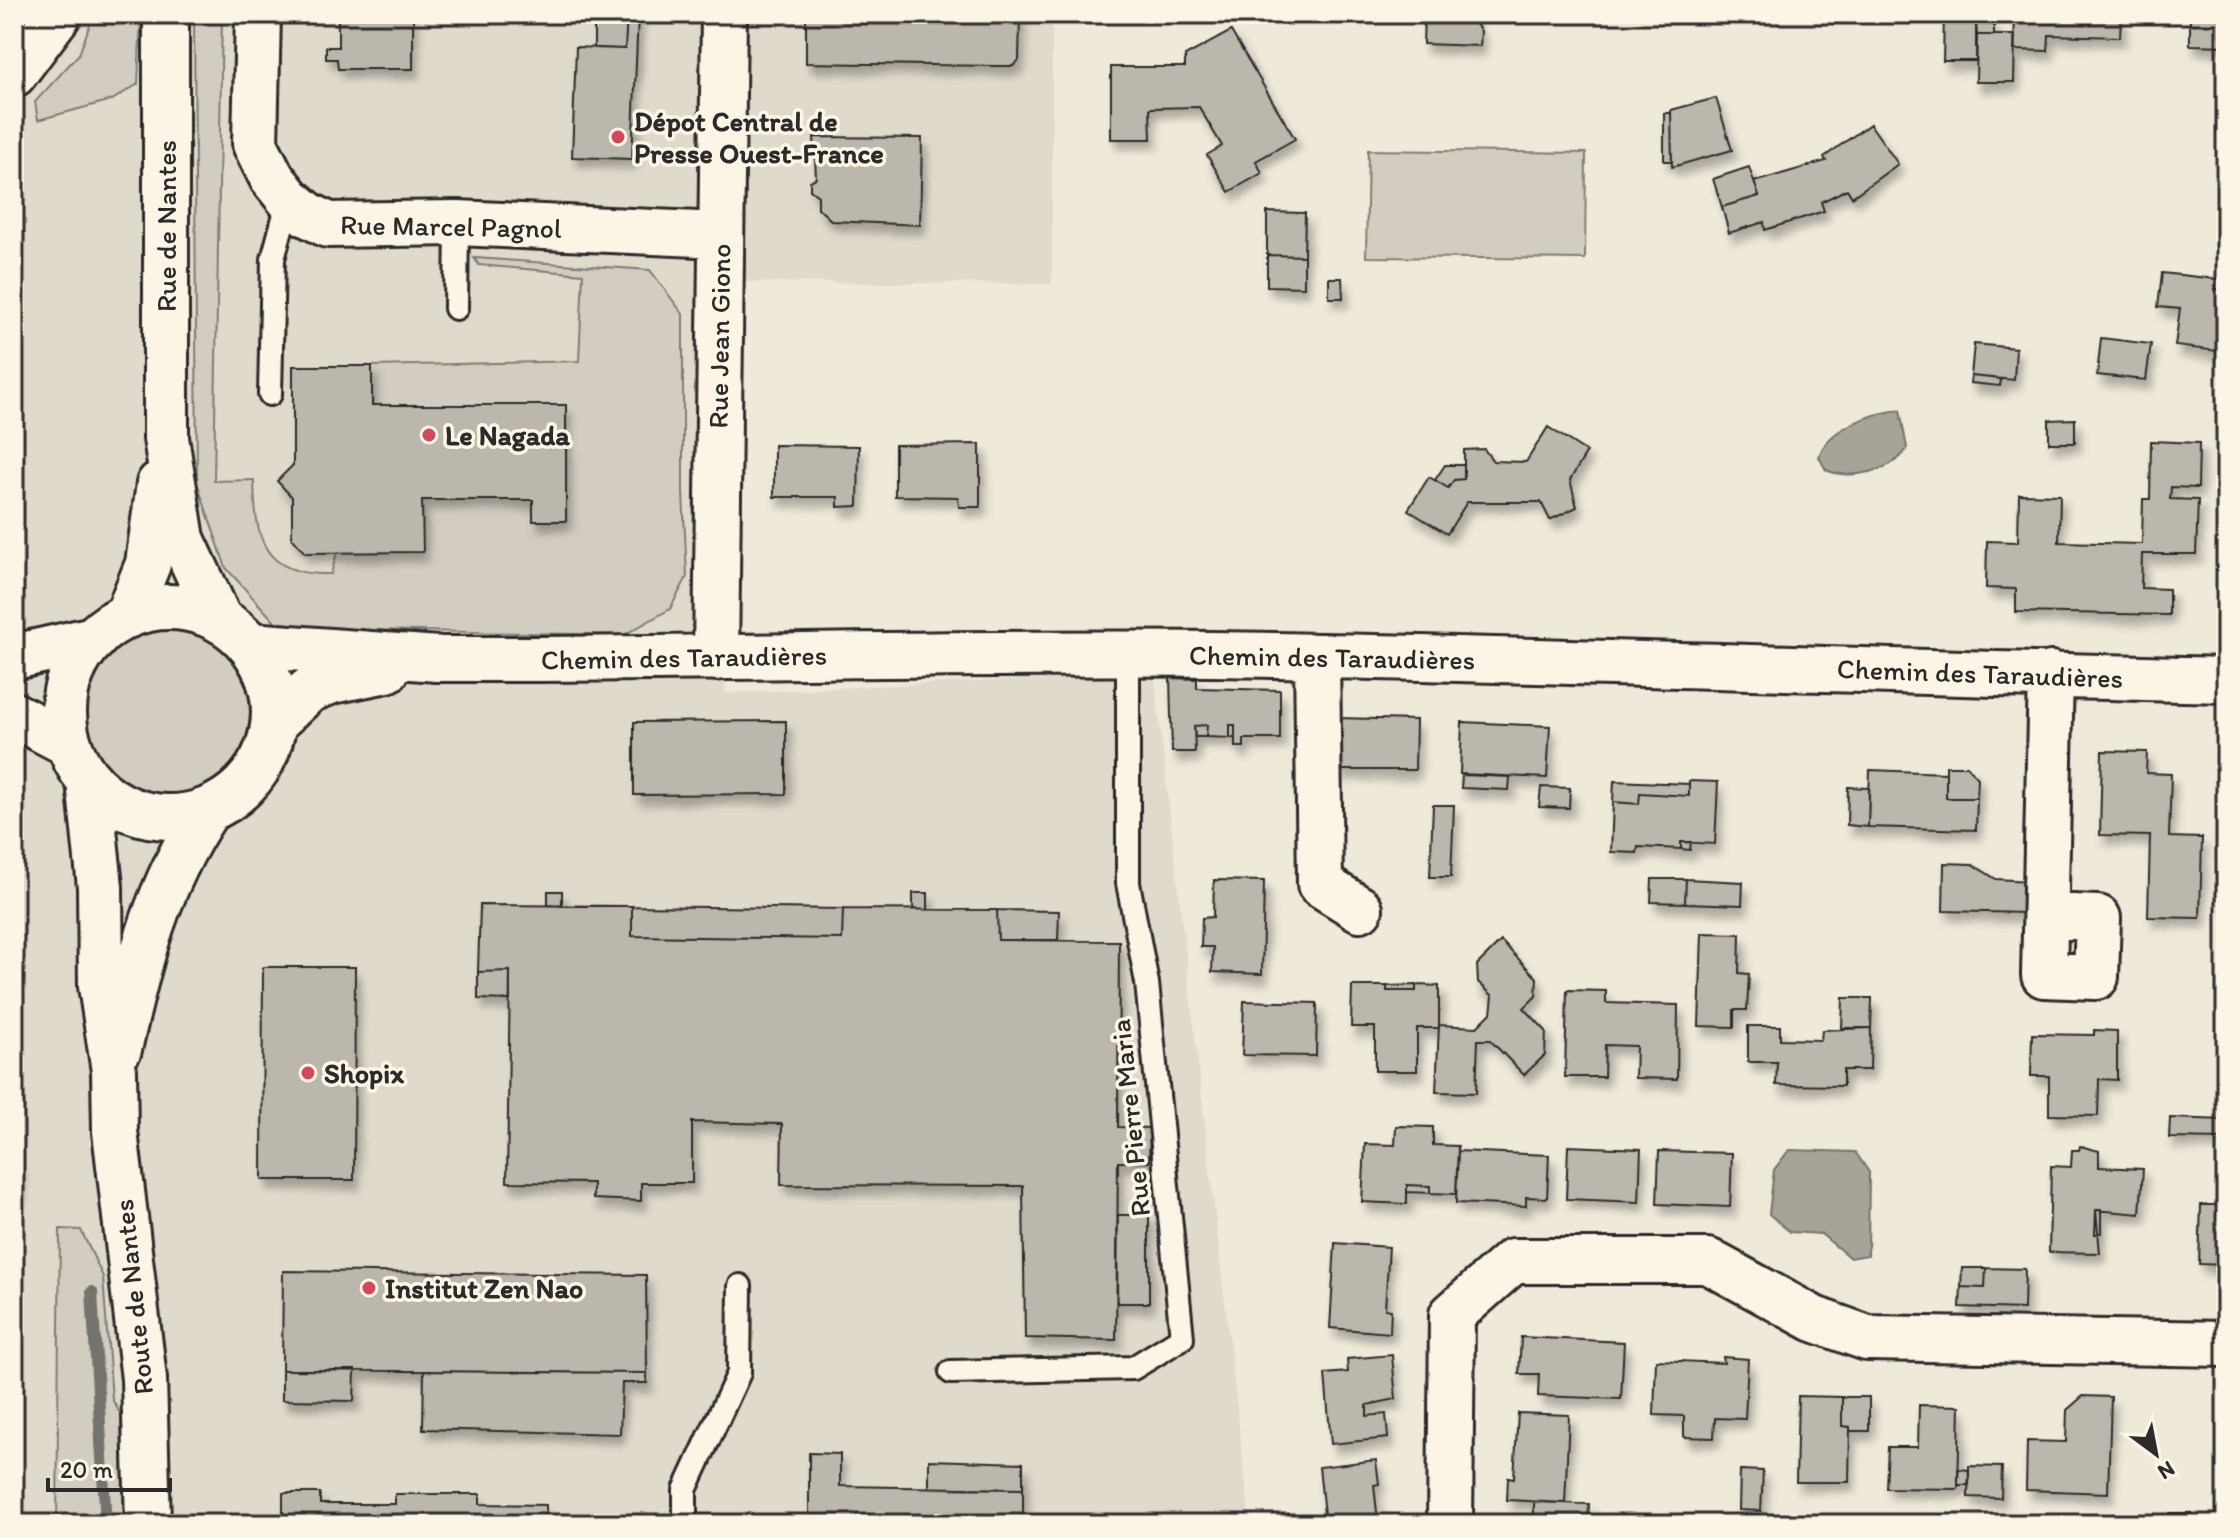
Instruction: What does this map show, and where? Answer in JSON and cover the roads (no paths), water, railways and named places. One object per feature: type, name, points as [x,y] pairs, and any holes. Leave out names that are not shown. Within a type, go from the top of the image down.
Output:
[{"type":"street","points":[[14,74],[59,14]]},
{"type":"street","name":"Rue de Nantes","points":[[166,14],[166,438]]},
{"type":"street","name":"Rue Marcel Pagnol","points":[[258,14],[255,144],[272,178],[289,199],[307,214],[328,225],[457,223],[720,235]]},
{"type":"street","name":"Rue Jean Giono","points":[[716,658],[724,14]]},
{"type":"street","points":[[114,1071],[101,986],[100,887],[79,762],[64,716],[67,688],[77,662],[110,628],[148,564],[166,438]]},
{"type":"street","points":[[14,715],[79,762],[113,801],[143,814],[175,817],[207,811],[229,799],[248,781],[263,760],[274,723],[269,682],[235,632],[182,539],[166,438]]},
{"type":"street","points":[[14,657],[110,628],[158,608],[189,609],[235,632]]},
{"type":"street","name":"Chemin des Taraudières","points":[[235,632],[438,659],[716,658],[913,653],[1128,654],[2226,680]]},
{"type":"street","points":[[1317,657],[1320,884],[1360,909]]},
{"type":"street","name":"Chemin des Taraudières","points":[[274,723],[309,690],[438,659]]},
{"type":"street","points":[[2047,916],[2051,674]]},
{"type":"street","points":[[114,1071],[142,947],[154,910],[186,842],[207,811]]},
{"type":"street","name":"Route de Nantes","points":[[114,1071],[115,1131],[144,1379],[148,1524]]},
{"type":"street","points":[[1450,1524],[1452,1315],[1513,1261],[1708,1261],[1814,1319],[1867,1338],[2226,1344]]},
{"type":"lane","points":[[270,394],[273,259],[289,199]]},
{"type":"lane","points":[[456,308],[457,223]]},
{"type":"lane","name":"Rue Pierre Maria","points":[[951,1372],[1133,1368],[1182,1338],[1147,983],[1128,883],[1128,654]]},
{"type":"lane","points":[[685,1524],[685,1490],[739,1373],[740,1286]]},
{"type":"waterway","points":[[92,1292],[106,1524]]},
{"type":"place","name":"Dépot Central de Presse Ouest-France","points":[[618,137]]},
{"type":"place","name":"Le Nagada","points":[[429,435]]},
{"type":"place","name":"Shopix","points":[[308,1073]]},
{"type":"place","name":"Institut Zen Nao","points":[[369,1288]]}]
